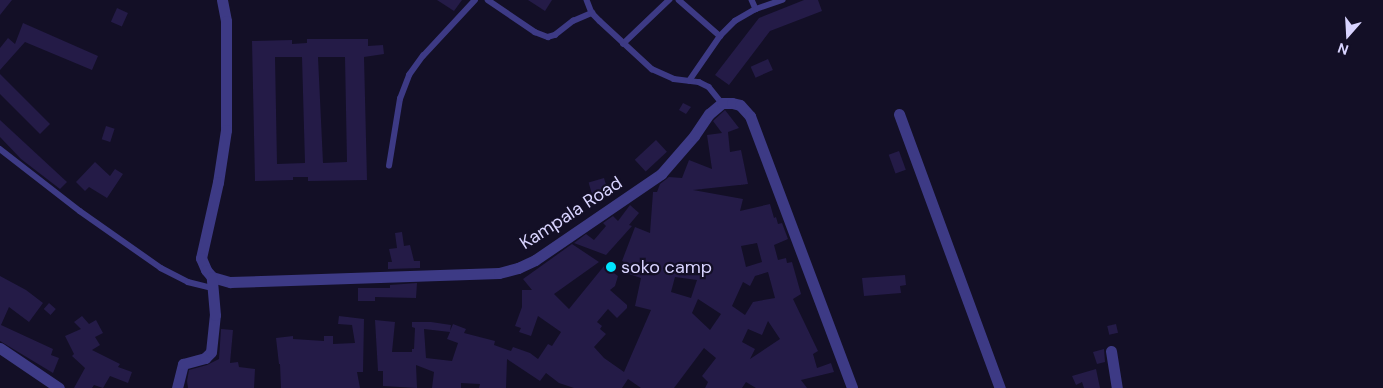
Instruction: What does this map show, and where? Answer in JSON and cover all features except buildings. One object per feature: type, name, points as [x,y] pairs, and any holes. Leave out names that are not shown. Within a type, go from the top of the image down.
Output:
[{"type":"street","points":[[178,388],[183,364],[205,358],[211,352],[216,315],[212,283],[202,258],[218,182],[226,130],[226,21],[222,0]]},
{"type":"street","points":[[722,103],[740,105],[750,116],[852,388]]},
{"type":"street","name":"Kampala Road","points":[[212,283],[499,273],[518,268],[535,260],[661,174],[694,136],[709,114],[722,103]]},
{"type":"street","points":[[899,114],[1000,388]]},
{"type":"street","points":[[0,348],[59,388]]},
{"type":"street","points":[[1111,351],[1117,388]]},
{"type":"lane","points":[[390,166],[400,99],[410,75],[423,56],[475,0]]},
{"type":"lane","points":[[488,0],[535,32],[548,37],[555,35],[573,21],[592,13]]},
{"type":"lane","points":[[587,0],[592,13],[623,44],[663,76],[699,82],[709,87],[722,103]]},
{"type":"lane","points":[[623,44],[669,0]]},
{"type":"lane","points":[[679,0],[720,36]]},
{"type":"lane","points":[[752,0],[756,9]]},
{"type":"lane","points":[[689,81],[720,36],[735,21],[756,9],[782,0]]},
{"type":"lane","points":[[0,149],[80,211],[161,268],[188,282],[212,283]]},
{"type":"place","name":"soko camp","points":[[611,267]]}]
